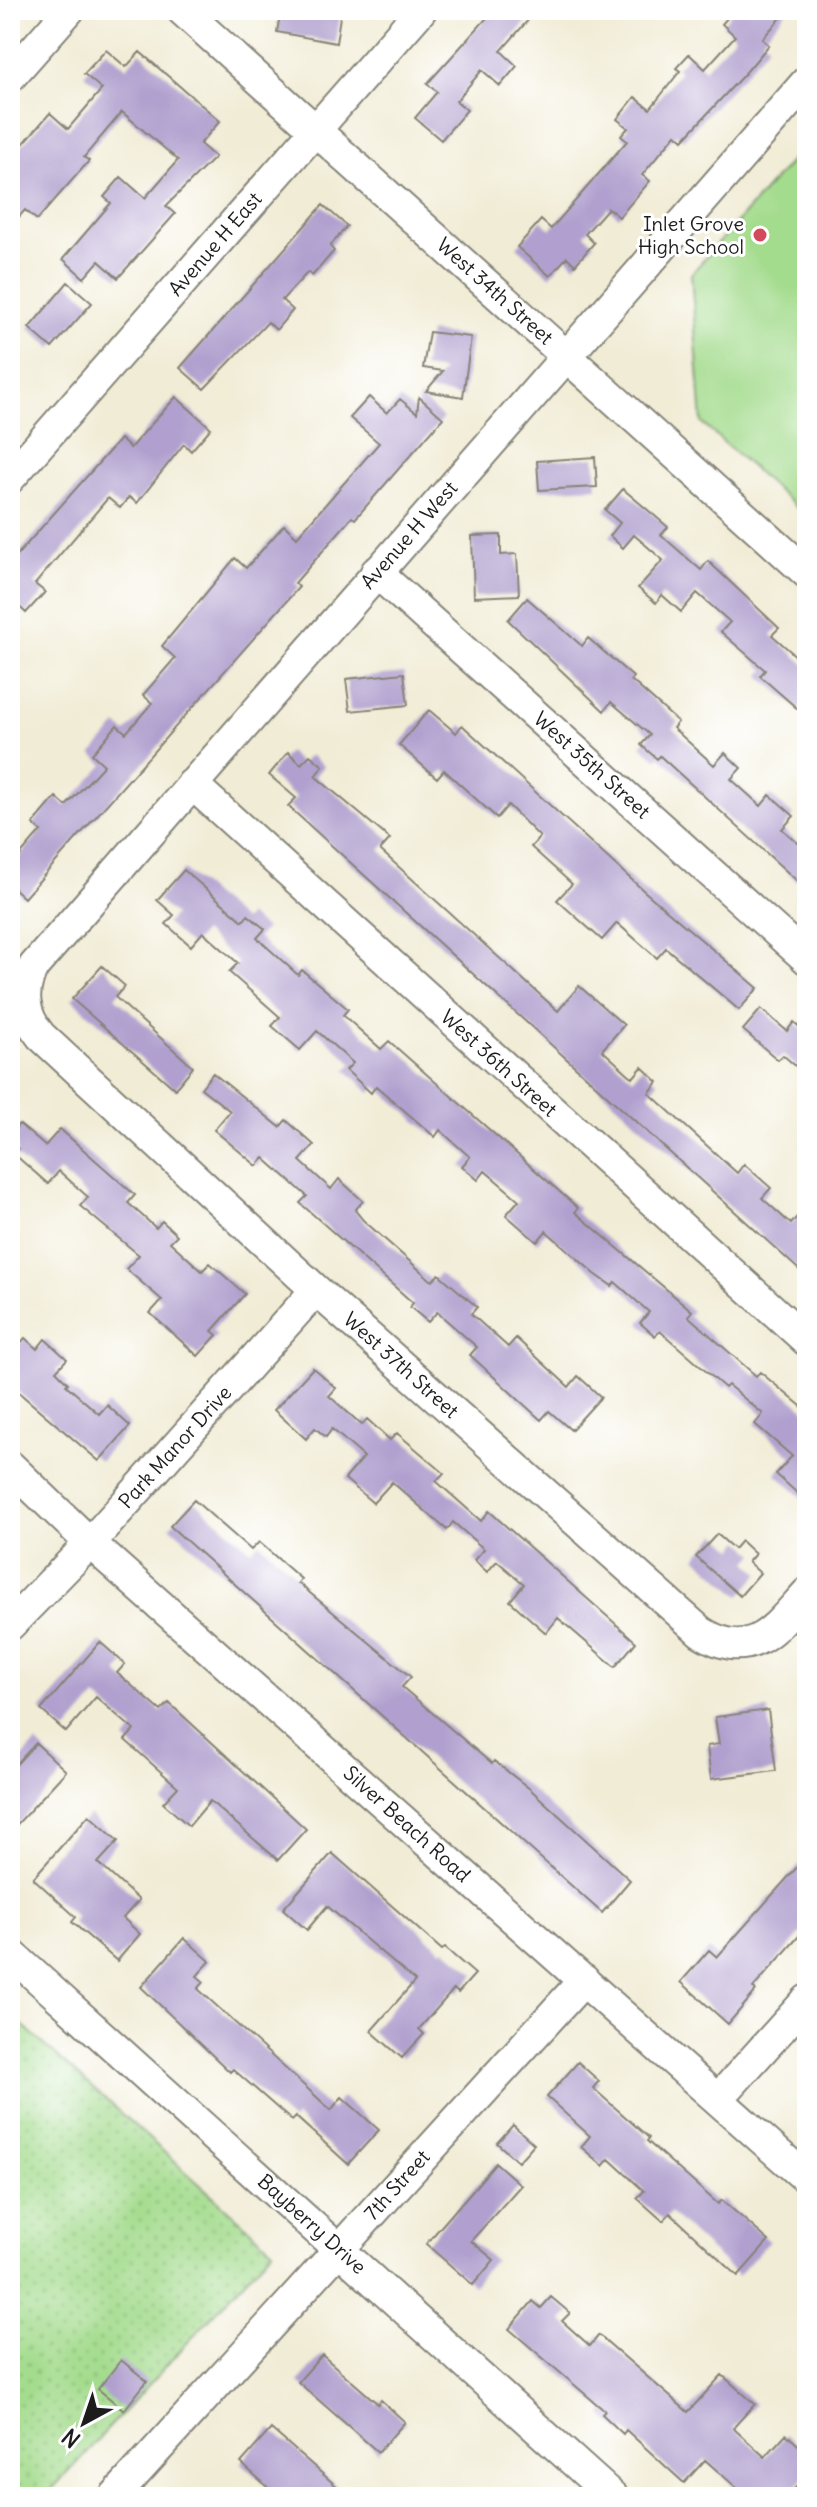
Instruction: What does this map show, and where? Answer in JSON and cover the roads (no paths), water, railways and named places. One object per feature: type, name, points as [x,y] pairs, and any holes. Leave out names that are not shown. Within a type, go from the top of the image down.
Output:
[{"type":"street","points":[[10,77],[69,10]]},
{"type":"street","name":"West 34th Street","points":[[182,10],[807,573]]},
{"type":"street","name":"Avenue H East","points":[[10,478],[421,10]]},
{"type":"street","name":"Avenue H West","points":[[23,997],[26,981],[34,966],[807,81]]},
{"type":"street","name":"West 35th Street","points":[[376,572],[807,959]]},
{"type":"street","name":"West 36th Street","points":[[192,784],[807,1341]]},
{"type":"street","name":"West 37th Street","points":[[23,997],[30,1024],[41,1036],[316,1290],[716,1641],[738,1646],[755,1643],[770,1634],[807,1593]]},
{"type":"street","name":"Park Manor Drive","points":[[10,1625],[90,1543],[316,1290]]},
{"type":"street","name":"Silver Beach Road","points":[[10,1466],[90,1543],[807,2179]]},
{"type":"street","name":"Bayberry Drive","points":[[10,1953],[339,2249],[599,2493]]},
{"type":"street","name":"7th Street","points":[[114,2497],[584,1980]]},
{"type":"street","points":[[718,2099],[807,2000]]},
{"type":"place","name":"Inlet Grove High School","points":[[760,235]]}]
